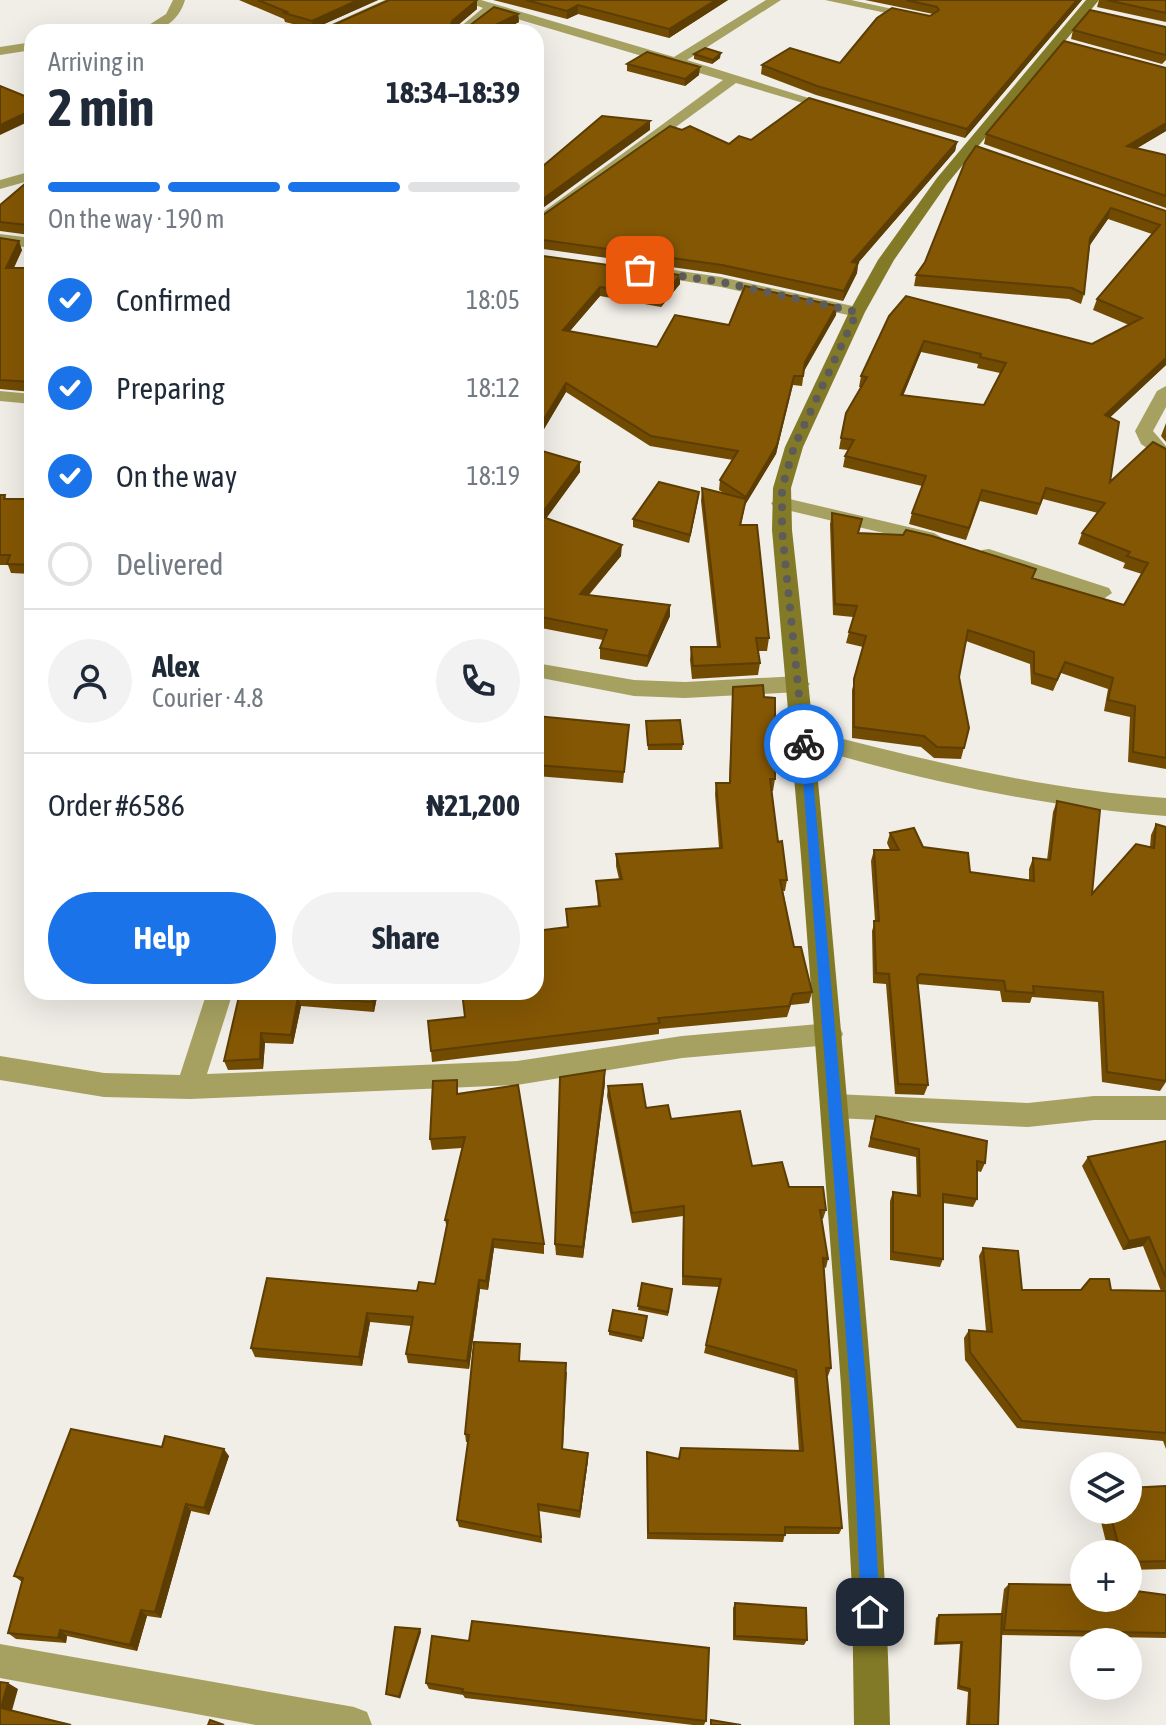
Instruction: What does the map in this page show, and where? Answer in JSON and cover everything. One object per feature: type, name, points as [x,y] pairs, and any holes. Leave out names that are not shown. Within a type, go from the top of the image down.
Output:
[{"type":"street","points":[[159,24],[176,12],[179,0]]},
{"type":"street","points":[[339,24],[395,0]]},
{"type":"street","points":[[468,0],[491,4],[675,62],[853,113]]},
{"type":"street","points":[[675,62],[775,0]]},
{"type":"street","points":[[831,0],[929,18]]},
{"type":"street","points":[[469,24],[491,4]]},
{"type":"street","points":[[872,1725],[872,1640],[861,1427],[830,1034],[781,503],[794,447],[857,312],[915,216],[1030,75],[1067,44],[1092,8]]},
{"type":"street","points":[[0,51],[24,47]]},
{"type":"street","points":[[544,218],[733,79]]},
{"type":"street","points":[[0,185],[24,178]]},
{"type":"street","points":[[0,239],[24,242]]},
{"type":"street","points":[[625,268],[721,282],[857,312]]},
{"type":"street","points":[[1166,391],[1144,431],[1147,440],[1166,455]]},
{"type":"street","points":[[0,396],[24,398]]},
{"type":"street","points":[[781,503],[957,546],[1102,593]]},
{"type":"street","points":[[544,671],[634,688],[685,690],[799,684]]},
{"type":"street","points":[[803,737],[983,782],[1108,803],[1166,807]]},
{"type":"street","points":[[190,1087],[217,1000]]},
{"type":"street","points":[[0,1068],[104,1085],[190,1087],[517,1073],[682,1047],[830,1034]]},
{"type":"street","points":[[835,1106],[1028,1115],[1094,1108],[1166,1108]]},
{"type":"street","points":[[0,1661],[354,1725]]},
{"type":"building","points":[[258,0],[358,0],[312,21],[284,13],[287,12]]},
{"type":"building","points":[[389,0],[477,0],[451,24],[335,24]]},
{"type":"building","points":[[526,0],[716,0],[669,29],[578,5],[567,11]]},
{"type":"building","points":[[906,0],[1077,0],[967,129],[817,86],[762,65],[790,48],[840,63],[877,18],[892,8],[930,16],[939,10]]},
{"type":"building","points":[[1107,0],[1166,0],[1166,13]]},
{"type":"building","points":[[494,7],[518,14],[497,24],[472,24]]},
{"type":"building","points":[[1090,10],[1166,27],[1166,54],[1073,30]]},
{"type":"building","points":[[1064,41],[1166,68],[1166,123],[1127,146],[1166,155],[1166,196],[986,134]]},
{"type":"building","points":[[705,48],[721,53],[713,60],[694,54]]},
{"type":"building","points":[[647,52],[700,67],[685,79],[627,64]]},
{"type":"building","points":[[0,86],[24,96],[24,114],[0,125]]},
{"type":"building","points":[[809,98],[957,142],[852,262],[858,263],[844,291],[722,265],[544,240],[544,214],[670,126],[682,130],[690,126],[729,144],[739,136],[751,140]]},
{"type":"building","points":[[602,116],[650,121],[544,198],[544,165]]},
{"type":"building","points":[[976,146],[1166,211],[1166,358],[1105,415],[1119,422],[1110,482],[1153,442],[1166,449],[1166,758],[1133,752],[1135,706],[1108,700],[1113,678],[1065,662],[1057,680],[1034,673],[1034,652],[968,630],[959,677],[969,728],[964,748],[937,747],[924,736],[854,727],[854,679],[866,636],[849,632],[857,606],[835,604],[832,513],[862,519],[858,533],[903,535],[906,530],[932,536],[1036,569],[1032,578],[1124,605],[1148,563],[1127,556],[1130,552],[1082,533],[1105,503],[1046,488],[1040,504],[982,490],[969,528],[912,513],[926,476],[845,456],[854,440],[841,438],[846,413],[867,377],[861,376],[889,316],[906,296],[1092,344],[1142,318],[1097,299],[1160,225],[1111,208],[1090,238],[1084,294],[1072,288],[916,275],[925,262],[965,162]],"holes":[[[924,341],[981,354],[980,357],[1006,363],[984,405],[901,395]]]},
{"type":"building","points":[[24,185],[24,225],[0,222],[0,205]]},
{"type":"building","points":[[0,238],[19,241],[6,268],[24,268],[24,382],[0,380]]},
{"type":"building","points":[[544,256],[680,275],[662,298],[600,287],[563,330],[657,347],[675,315],[729,325],[745,286],[837,306],[805,362],[803,376],[794,376],[777,445],[746,497],[720,480],[738,451],[651,436],[566,383],[544,419]]},
{"type":"building","points":[[544,452],[580,462],[544,511]]},
{"type":"building","points":[[659,482],[699,492],[690,535],[633,519]]},
{"type":"building","points":[[702,488],[746,499],[740,525],[757,525],[769,638],[756,638],[760,663],[693,666],[691,647],[720,647]]},
{"type":"building","points":[[0,495],[5,495],[4,499],[24,499],[24,565],[7,564],[10,555],[0,555]]},
{"type":"building","points":[[544,517],[622,545],[580,594],[670,605],[648,656],[600,648],[607,630],[544,618]]},
{"type":"building","points":[[763,685],[764,697],[775,698],[775,779],[770,779],[778,842],[782,841],[787,880],[780,880],[794,947],[801,947],[812,992],[793,994],[789,1006],[658,1018],[660,1023],[431,1051],[428,1021],[465,1017],[463,1000],[544,1000],[544,930],[568,927],[566,909],[600,906],[596,881],[622,879],[616,854],[722,848],[716,783],[730,783],[733,687]]},
{"type":"building","points":[[544,717],[629,725],[624,772],[544,766]]},
{"type":"building","points":[[680,720],[683,744],[648,745],[646,721]]},
{"type":"building","points":[[1057,801],[1100,810],[1092,894],[1136,844],[1154,848],[1156,824],[1166,827],[1166,1081],[1107,1072],[1103,992],[1033,986],[1034,993],[1006,991],[1004,981],[920,974],[917,977],[928,1085],[898,1084],[889,974],[876,973],[874,921],[879,921],[874,850],[899,850],[890,833],[914,828],[923,847],[968,853],[970,872],[1034,881],[1033,858],[1050,860]]},
{"type":"building","points":[[238,1000],[297,1000],[291,1035],[261,1033],[260,1059],[224,1061]]},
{"type":"building","points":[[605,1070],[583,1247],[555,1244],[560,1077]]},
{"type":"building","points":[[457,1080],[457,1094],[518,1085],[544,1244],[493,1239],[486,1281],[479,1280],[467,1361],[406,1354],[413,1317],[367,1313],[359,1357],[251,1348],[267,1278],[417,1291],[419,1282],[435,1284],[448,1220],[445,1220],[465,1137],[430,1139],[433,1081]]},
{"type":"building","points":[[642,1084],[646,1108],[668,1105],[671,1119],[740,1111],[752,1166],[782,1162],[789,1187],[823,1187],[826,1210],[820,1210],[828,1259],[823,1258],[831,1368],[826,1368],[842,1528],[785,1527],[785,1535],[648,1533],[647,1452],[679,1459],[681,1448],[803,1451],[796,1370],[706,1345],[721,1279],[683,1276],[684,1206],[632,1213],[608,1086]]},
{"type":"building","points":[[876,1116],[987,1141],[985,1163],[977,1161],[977,1199],[943,1194],[943,1259],[893,1252],[893,1192],[920,1196],[919,1149],[871,1138]]},
{"type":"building","points":[[1166,1141],[1166,1278],[1149,1237],[1129,1241],[1088,1157]]},
{"type":"building","points":[[983,1248],[1018,1251],[1022,1290],[1081,1290],[1090,1279],[1109,1279],[1111,1290],[1166,1291],[1166,1433],[1022,1421],[970,1352],[969,1330],[992,1332]]},
{"type":"building","points":[[642,1283],[672,1289],[668,1312],[638,1306]]},
{"type":"building","points":[[613,1310],[647,1316],[643,1338],[609,1331]]},
{"type":"building","points":[[474,1342],[520,1344],[519,1361],[566,1363],[562,1449],[588,1453],[580,1511],[538,1504],[541,1537],[457,1520],[469,1435],[465,1434]]},
{"type":"building","points":[[71,1429],[162,1447],[165,1436],[224,1449],[204,1508],[186,1504],[155,1612],[141,1610],[130,1645],[60,1630],[58,1638],[8,1633],[23,1578],[14,1576]]},
{"type":"building","points":[[1166,1486],[1166,1561],[1142,1562],[1142,1540],[1117,1540],[1113,1524],[1142,1524],[1142,1487]]},
{"type":"building","points":[[1009,1584],[1070,1585],[1070,1612],[1142,1612],[1142,1592],[1166,1595],[1166,1633],[1142,1633],[1142,1628],[1004,1630]]},
{"type":"building","points":[[735,1603],[806,1608],[807,1640],[735,1636]]},
{"type":"building","points":[[1002,1614],[998,1725],[969,1725],[970,1689],[959,1686],[962,1642],[936,1643],[939,1615]]},
{"type":"building","points":[[472,1621],[709,1648],[706,1721],[462,1692],[463,1689],[426,1683],[432,1636],[469,1641]]},
{"type":"building","points":[[395,1627],[420,1629],[399,1697],[386,1694]]},
{"type":"building","points":[[0,1682],[8,1683],[1,1708],[71,1725],[0,1725]]},
{"type":"building","points":[[711,1720],[741,1725],[711,1725]]},
{"type":"way so far","points":[[640,270],[721,282],[857,312],[794,447],[782,488],[782,530],[804,744]]},
{"type":"route","points":[[804,744],[861,1427],[870,1612]]}]
